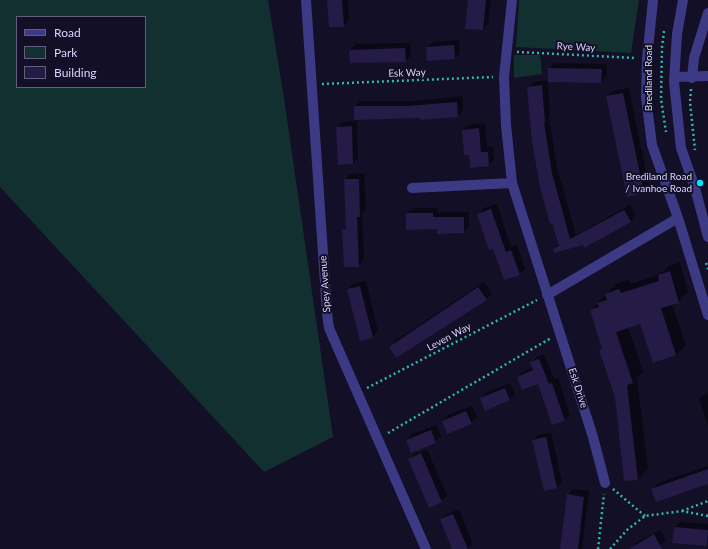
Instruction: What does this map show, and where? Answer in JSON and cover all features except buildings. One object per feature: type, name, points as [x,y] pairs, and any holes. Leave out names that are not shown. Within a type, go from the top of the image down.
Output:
[{"type":"street","name":"Spey Avenue","points":[[306,0],[327,313],[332,335],[379,439],[426,549]]},
{"type":"street","name":"Esk Drive","points":[[512,0],[505,51],[504,77],[506,125],[512,184],[593,437],[605,483]]},
{"type":"street","name":"Brediland Road","points":[[653,0],[647,59],[646,97],[652,146],[678,218],[708,315]]},
{"type":"street","points":[[683,0],[677,34],[674,82],[680,148],[695,188],[708,237]]},
{"type":"street","points":[[692,78],[694,58],[708,13]]},
{"type":"street","points":[[675,77],[692,78],[708,76]]},
{"type":"street","points":[[412,188],[512,184]]},
{"type":"street","points":[[547,295],[678,218]]},
{"type":"path","name":"Rye Way","points":[[505,51],[647,59]]},
{"type":"path","name":"Esk Way","points":[[311,84],[504,77]]},
{"type":"path","points":[[692,78],[690,102],[696,154]]},
{"type":"path","name":"Leven Way","points":[[358,393],[547,295]]},
{"type":"path","points":[[379,439],[560,332]]},
{"type":"path","points":[[605,483],[645,516]]},
{"type":"path","points":[[598,549],[605,483]]},
{"type":"path","points":[[610,549],[627,530],[645,516],[682,511],[708,501]]},
{"type":"path","points":[[682,511],[708,516]]},
{"type":"green space","points":[[0,0],[268,0],[284,98],[333,437],[264,472],[0,187]]},
{"type":"green space","points":[[519,0],[639,0],[631,53],[516,47]]},
{"type":"green space","points":[[514,55],[540,55],[542,74],[514,78]]},
{"type":"place","name":"Brediland Road / Ivanhoe Road","points":[[700,183]]}]
